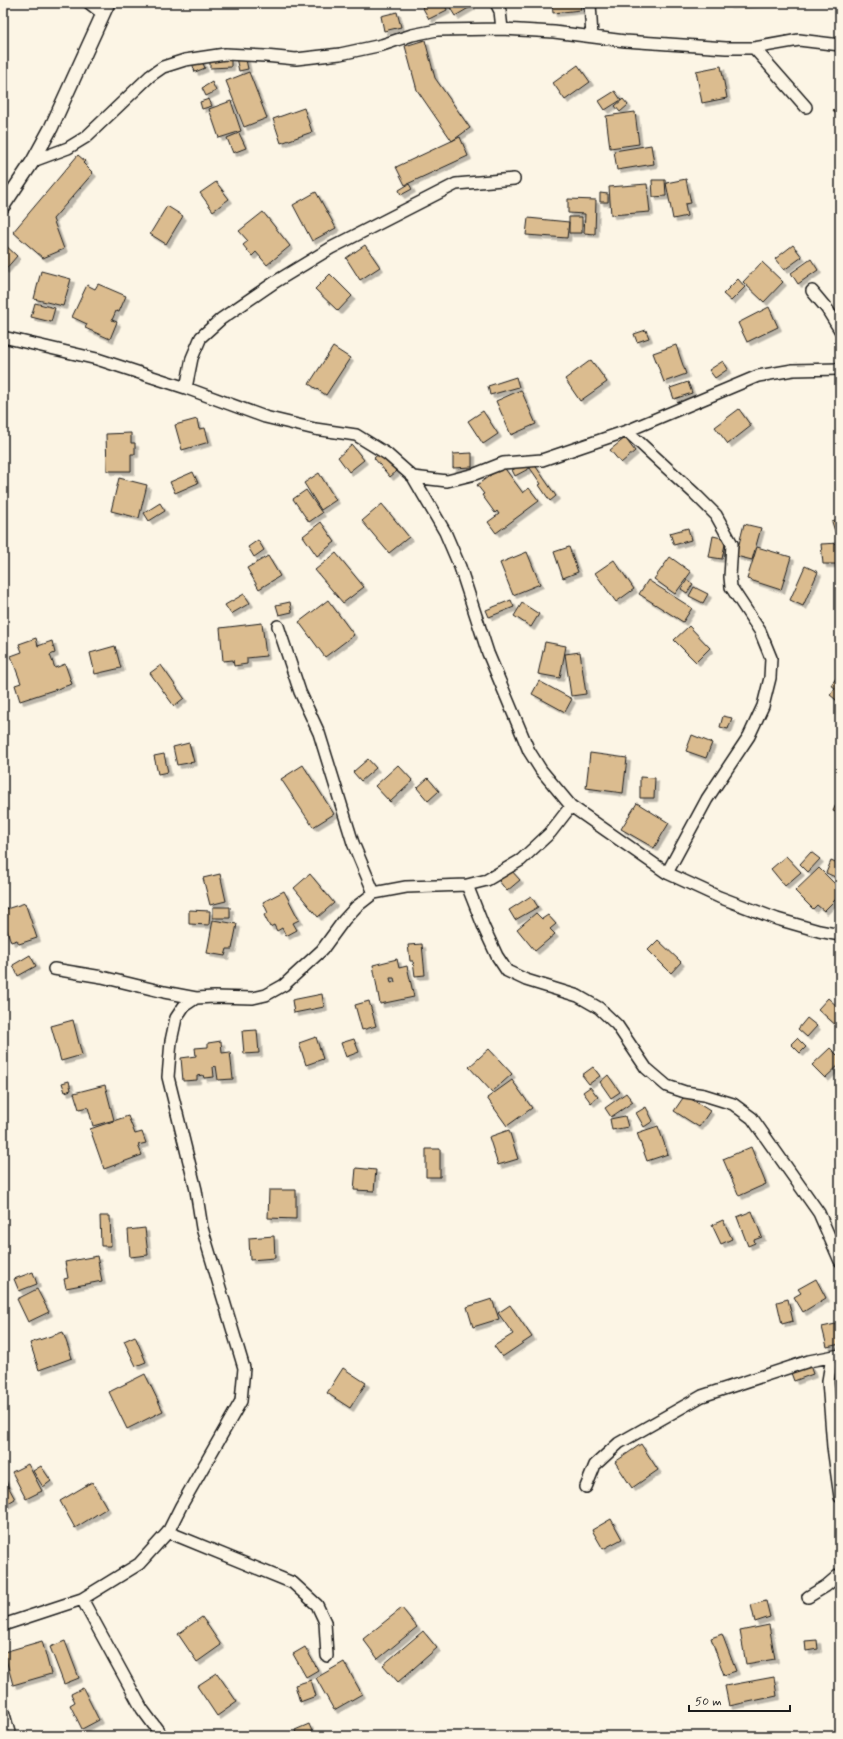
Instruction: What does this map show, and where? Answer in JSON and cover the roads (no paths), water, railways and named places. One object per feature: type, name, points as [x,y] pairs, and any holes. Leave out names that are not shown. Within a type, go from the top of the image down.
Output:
[{"type":"street","points":[[3,206],[33,161],[106,8],[89,3]]},
{"type":"street","points":[[496,3],[500,11],[502,29]]},
{"type":"street","points":[[590,3],[592,37]]},
{"type":"street","points":[[33,161],[68,148],[86,137],[150,76],[163,67],[185,60],[225,54],[296,59],[340,54],[382,45],[412,35],[436,30],[502,29],[554,32],[626,41],[726,48],[754,48],[799,40],[840,45]]},
{"type":"street","points":[[754,48],[806,107]]},
{"type":"street","points":[[186,388],[192,358],[202,337],[221,319],[275,282],[330,248],[456,184],[514,179]]},
{"type":"street","points":[[812,291],[840,330]]},
{"type":"street","points":[[3,337],[97,359],[186,388],[265,417],[315,429],[356,435],[387,454],[413,478],[445,532],[460,567],[488,654],[529,751],[541,770],[571,806],[667,872],[720,897],[777,919],[819,931],[840,935]]},
{"type":"street","points":[[413,478],[446,481],[476,474],[503,463],[542,460],[627,431],[758,376],[793,370],[840,369]]},
{"type":"street","points":[[627,431],[716,515],[732,544],[730,577],[731,587],[760,630],[771,658],[770,678],[763,706],[749,736],[707,799],[667,872]]},
{"type":"street","points":[[278,626],[300,692],[319,733],[353,843],[374,894]]},
{"type":"street","points":[[54,969],[102,977],[196,998],[253,998],[266,995],[284,985],[322,950],[344,920],[356,907],[374,894],[406,887],[467,885],[487,880],[521,860],[550,833],[571,806]]},
{"type":"street","points":[[467,885],[496,956],[507,971],[526,980],[578,996],[599,1008],[617,1025],[646,1068],[667,1086],[734,1104],[752,1118],[819,1213],[840,1261]]},
{"type":"street","points":[[3,1625],[82,1599],[138,1564],[168,1532],[181,1506],[241,1402],[244,1368],[202,1228],[196,1190],[168,1077],[171,1041],[176,1018],[184,1006],[196,998]]},
{"type":"street","points":[[586,1487],[596,1465],[620,1443],[702,1396],[809,1361],[836,1356],[828,1381],[833,1447],[840,1497]]},
{"type":"street","points":[[168,1532],[293,1583],[317,1605],[325,1622],[327,1656]]},
{"type":"street","points":[[808,1597],[826,1586],[840,1574]]},
{"type":"street","points":[[82,1599],[142,1709],[162,1736]]},
{"type":"street","points":[[3,1711],[10,1736]]}]
